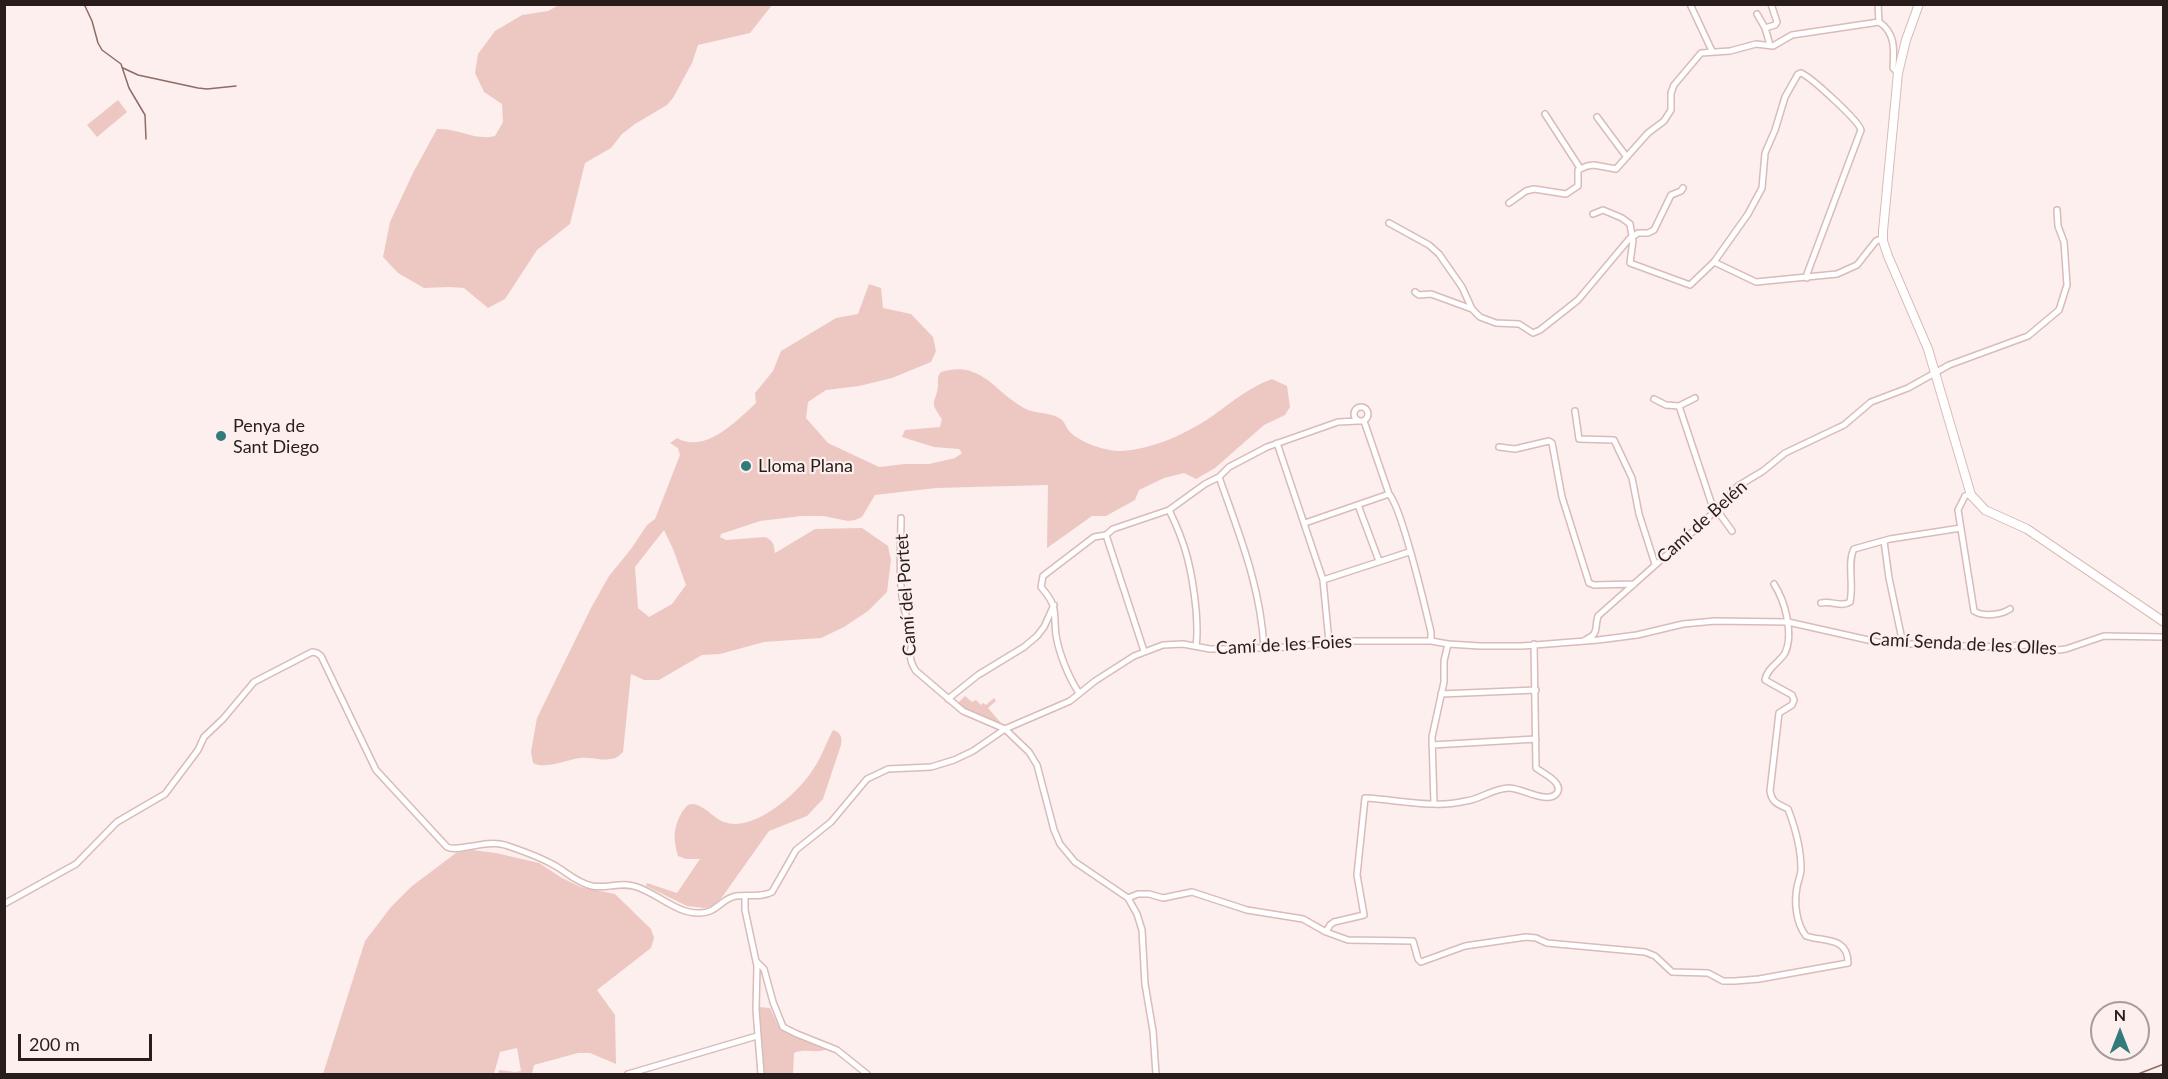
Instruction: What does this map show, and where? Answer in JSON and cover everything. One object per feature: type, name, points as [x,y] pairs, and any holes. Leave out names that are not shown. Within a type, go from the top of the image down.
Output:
[{"type":"main road","points":[[1919,4],[1906,40],[1898,73],[1883,238],[1885,249],[1919,326],[1971,493],[1975,501],[1985,510],[2026,529],[2163,622]]},
{"type":"street","points":[[1690,4],[1712,51]]},
{"type":"street","points":[[1765,28],[1777,22],[1771,4]]},
{"type":"street","points":[[1878,4],[1879,22],[1895,44],[1893,68],[1898,73]]},
{"type":"street","points":[[1757,14],[1765,28],[1770,45]]},
{"type":"street","points":[[1580,168],[1594,165],[1616,169],[1648,133],[1664,121],[1671,110],[1671,93],[1674,85],[1701,53],[1730,51],[1756,44],[1770,45],[1781,43],[1792,35],[1879,22]]},
{"type":"street","points":[[1593,214],[1603,210],[1630,224],[1633,240],[1630,263],[1689,285],[1714,262],[1748,214],[1762,188],[1766,153],[1785,97],[1798,74],[1806,75],[1860,124],[1861,132],[1807,278]]},
{"type":"street","points":[[1509,203],[1526,191],[1534,189],[1566,194],[1578,186],[1580,168],[1545,114]]},
{"type":"street","points":[[1597,117],[1626,156]]},
{"type":"street","points":[[1389,223],[1429,245],[1439,254],[1462,287],[1472,309],[1480,317],[1490,322],[1514,323],[1533,333],[1578,300],[1617,255],[1626,241],[1638,233],[1648,233],[1653,230],[1671,195],[1681,192],[1683,188]]},
{"type":"street","name":"Camí de Belén","points":[[1585,641],[1596,631],[1598,616],[1716,510],[1738,486],[1763,471],[1785,453],[1844,425],[1871,402],[1902,391],[1948,365],[2028,336],[2059,310],[2067,285],[2064,242],[2058,226],[2057,210]]},
{"type":"street","points":[[1714,262],[1756,282],[1837,274],[1853,268],[1876,241],[1883,238]]},
{"type":"street","points":[[1414,292],[1419,296],[1431,294],[1472,309]]},
{"type":"street","points":[[1654,399],[1666,405],[1679,406],[1695,398]]},
{"type":"street","points":[[1679,406],[1716,510],[1732,531]]},
{"type":"street","points":[[1079,693],[1073,684],[1057,638],[1057,618],[1054,605],[1041,587],[1043,576],[1094,537],[1106,536],[1113,529],[1168,510],[1219,477],[1229,467],[1277,443],[1338,423],[1361,421],[1368,416],[1366,409],[1362,407],[1338,423]]},
{"type":"street","points":[[1355,411],[1355,417],[1361,421],[1392,498],[1431,632],[1431,641]]},
{"type":"street","points":[[1575,411],[1580,439],[1614,440],[1632,478],[1638,514],[1655,564]]},
{"type":"street","points":[[1499,447],[1512,449],[1548,441],[1552,443],[1562,497],[1588,581],[1594,585],[1634,584]]},
{"type":"street","points":[[1277,443],[1323,580],[1329,642]]},
{"type":"street","points":[[1219,477],[1246,548],[1262,615],[1264,649]]},
{"type":"street","points":[[1971,493],[1965,496],[1958,510],[1974,611],[1980,614],[2001,613],[2010,609]]},
{"type":"street","points":[[1305,524],[1389,494]]},
{"type":"street","points":[[1359,505],[1379,561]]},
{"type":"street","points":[[1168,510],[1184,543],[1190,564],[1197,630],[1196,646]]},
{"type":"street","name":"Camí del Portet","points":[[901,518],[904,611],[912,629],[909,660],[916,671],[965,713],[1005,729]]},
{"type":"street","points":[[1821,603],[1850,602],[1853,581],[1852,551],[1858,547],[1960,528]]},
{"type":"street","points":[[1106,536],[1144,651]]},
{"type":"street","points":[[1884,541],[1903,644]]},
{"type":"street","points":[[1323,580],[1409,552]]},
{"type":"street","points":[[1128,898],[1138,894],[1149,894],[1163,898],[1192,892],[1246,910],[1304,919],[1326,932],[1347,940],[1413,941],[1421,962],[1465,946],[1526,937],[1547,943],[1645,952],[1654,956],[1672,972],[1708,973],[1723,981],[1759,979],[1848,963],[1846,952],[1831,939],[1806,936],[1802,931],[1798,921],[1796,897],[1801,872],[1800,851],[1788,809],[1774,803],[1771,798],[1779,712],[1792,705],[1794,700],[1792,695],[1765,680],[1766,674],[1784,655],[1786,648],[1788,622],[1783,598],[1774,584]]},
{"type":"street","points":[[948,699],[978,675],[1037,636],[1044,627],[1054,605]]},
{"type":"street","name":"Camí Senda de les Olles","points":[[1585,641],[1637,635],[1697,622],[1767,621],[1788,622],[1872,642],[1903,644],[1980,647],[2032,645],[2058,650],[2104,636],[2163,637]]},
{"type":"street","name":"Camí de les Foies","points":[[745,896],[766,895],[772,892],[796,850],[831,822],[867,779],[888,769],[931,767],[948,763],[973,752],[1005,729],[1066,704],[1122,663],[1144,651],[1170,644],[1210,649],[1264,649],[1329,642],[1431,641],[1448,644],[1534,644],[1585,641]]},
{"type":"street","points":[[1434,804],[1433,730],[1444,682],[1444,661],[1448,644]]},
{"type":"street","points":[[1326,932],[1334,922],[1364,915],[1358,875],[1365,798],[1434,804],[1476,800],[1499,789],[1509,788],[1540,797],[1555,796],[1559,787],[1557,783],[1536,768],[1534,644]]},
{"type":"street","points":[[4,904],[76,864],[117,822],[165,794],[198,750],[204,736],[223,719],[254,682],[315,652],[321,656],[376,770],[447,847],[453,849],[478,844],[502,844],[553,865],[577,880],[596,886],[623,884],[635,886],[690,913],[706,913],[729,898],[745,896],[745,910],[757,962],[761,1074]]},
{"type":"street","points":[[1441,694],[1536,690]]},
{"type":"street","points":[[1005,729],[1029,752],[1036,765],[1054,830],[1068,854],[1075,862],[1128,898],[1137,914],[1142,930],[1144,974],[1156,1074]]},
{"type":"street","points":[[1432,745],[1536,739]]},
{"type":"street","points":[[757,962],[764,969],[783,1027],[837,1050],[867,1074]]},
{"type":"street","points":[[628,1074],[758,1036]]},
{"type":"shaded area","points":[[559,5],[772,5],[750,33],[698,45],[692,63],[667,105],[635,124],[622,134],[611,148],[585,163],[570,224],[537,250],[505,299],[488,308],[464,288],[424,288],[398,273],[383,257],[390,222],[414,171],[437,129],[480,137],[495,136],[503,122],[502,104],[484,92],[475,73],[478,54],[495,31],[522,15],[548,11]]},
{"type":"shaded area","points":[[118,100],[127,112],[97,137],[87,125]]},
{"type":"shaded area","points":[[869,284],[881,288],[883,308],[911,314],[933,337],[936,351],[931,362],[892,378],[859,386],[826,390],[808,402],[806,418],[828,443],[879,467],[929,464],[955,458],[962,453],[959,449],[934,447],[902,437],[905,430],[940,427],[942,419],[934,405],[938,377],[941,372],[955,369],[977,374],[1024,408],[1061,419],[1068,430],[1080,440],[1115,451],[1133,450],[1158,444],[1181,434],[1203,422],[1249,390],[1272,379],[1287,386],[1290,407],[1285,415],[1264,425],[1215,468],[1196,479],[1184,473],[1164,478],[1139,490],[1135,500],[1106,516],[1092,516],[1047,548],[1048,485],[936,488],[875,495],[862,517],[855,520],[802,516],[760,521],[721,534],[720,537],[726,540],[765,537],[773,544],[775,553],[815,529],[862,528],[888,546],[891,560],[887,592],[868,611],[844,627],[821,638],[764,642],[720,654],[702,655],[659,680],[644,680],[631,674],[623,752],[620,755],[607,759],[581,758],[544,765],[533,763],[531,752],[537,718],[591,608],[609,576],[647,525],[655,519],[680,455],[678,448],[670,443],[677,438],[688,442],[698,442],[720,433],[756,403],[755,393],[773,371],[781,351],[836,318],[858,314]],"holes":[[[664,530],[686,585],[672,604],[649,617],[638,608],[635,567]]]},
{"type":"shaded area","points":[[965,696],[972,702],[976,700],[981,705],[983,703],[986,705],[994,698],[996,701],[988,708],[1001,723],[999,725],[957,704]]},
{"type":"shaded area","points":[[833,730],[840,735],[841,745],[823,799],[807,816],[769,831],[720,900],[713,906],[705,908],[687,906],[646,886],[647,883],[677,893],[700,859],[686,859],[678,856],[676,850],[675,828],[687,806],[697,805],[724,822],[735,824],[761,817],[785,800],[805,780],[818,761]]},
{"type":"shaded area","points":[[472,850],[539,863],[581,887],[615,894],[651,929],[654,938],[651,948],[597,990],[615,1015],[616,1064],[590,1053],[578,1053],[534,1065],[532,1074],[498,1074],[499,1070],[521,1071],[517,1048],[500,1052],[494,1074],[323,1074],[365,941],[391,907],[412,886],[456,853]]},
{"type":"shaded area","points":[[759,1007],[770,1008],[780,1029],[828,1049],[794,1053],[793,1074],[764,1074]]},
{"type":"waterway","points":[[84,4],[98,43],[102,50],[121,64],[129,88],[145,115],[146,139]]},
{"type":"waterway","points":[[123,68],[138,75],[198,88],[236,86]]},
{"type":"waterway","points":[[2138,1074],[2164,1064]]},
{"type":"place","name":"Penya de Sant Diego","points":[[221,436]]},
{"type":"place","name":"Lloma Plana","points":[[746,466]]}]
